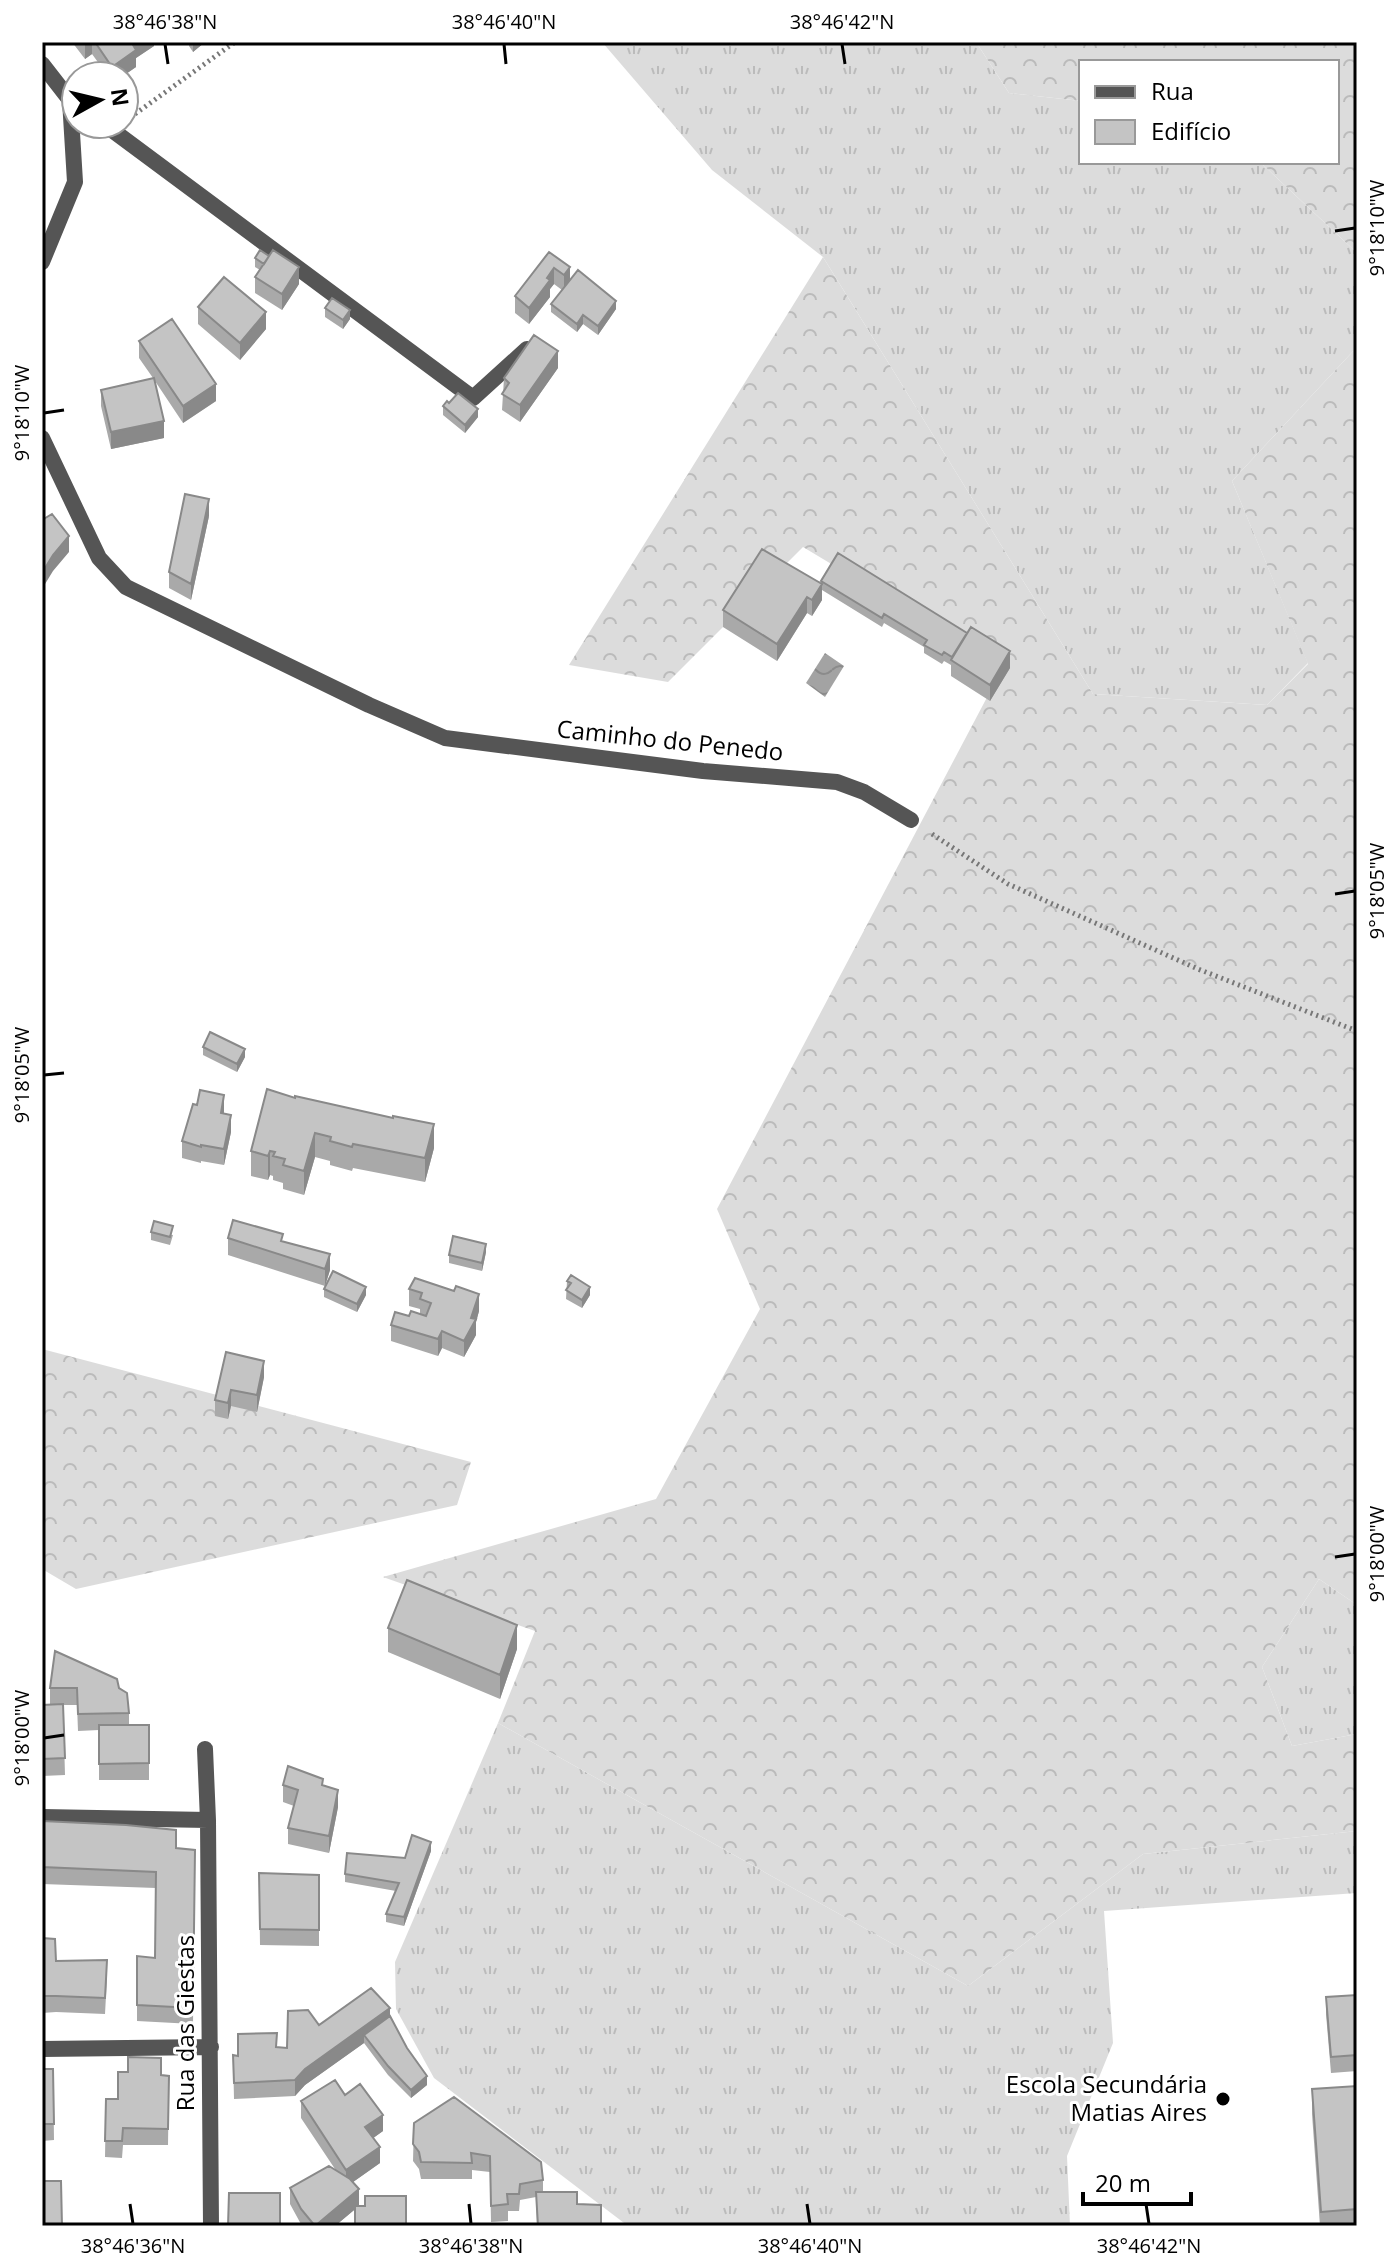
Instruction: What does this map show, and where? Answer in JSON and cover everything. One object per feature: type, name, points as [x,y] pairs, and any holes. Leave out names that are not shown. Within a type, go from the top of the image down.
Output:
[{"type":"street","points":[[42,64],[60,86]]},
{"type":"street","points":[[42,262],[75,182],[74,140]]},
{"type":"street","points":[[126,140],[473,398],[527,349]]},
{"type":"street","name":"Caminho do Penedo","points":[[42,438],[99,558],[126,587],[432,733],[445,738],[703,771],[837,782],[864,792],[911,820]]},
{"type":"street","name":"Rua das Giestas","points":[[205,1749],[211,2226]]},
{"type":"street","points":[[42,1817],[208,1820]]},
{"type":"street","points":[[42,2049],[211,2047]]},
{"type":"path","points":[[140,110],[235,42]]},
{"type":"path","points":[[911,820],[1008,884],[1198,969],[1357,1031]]},
{"type":"green space","points":[[602,42],[976,42],[1009,93],[1079,101],[1079,164],[1262,164],[1357,253],[1357,347],[1232,481],[1308,663],[1267,705],[1093,694],[823,257],[712,170]]},
{"type":"green space","points":[[976,42],[1357,42],[1357,253],[1262,164],[1339,164],[1339,60],[1079,60],[1079,101],[1009,93]]},
{"type":"green space","points":[[823,257],[1093,694],[1267,705],[1308,664],[1232,481],[1357,347],[1357,1605],[1319,1579],[1262,1667],[1292,1746],[1357,1734],[1357,1831],[1143,1854],[968,1986],[498,1723],[535,1631],[383,1577],[656,1499],[760,1309],[717,1209],[1003,667],[803,547],[668,682],[569,665]]},
{"type":"green space","points":[[42,1349],[471,1462],[457,1505],[76,1589],[42,1569]]},
{"type":"green space","points":[[1319,1579],[1357,1605],[1357,1734],[1292,1746],[1262,1667]]},
{"type":"green space","points":[[498,1723],[968,1986],[1143,1854],[1357,1831],[1357,1893],[1104,1911],[1113,2043],[1067,2156],[1070,2226],[628,2226],[434,2078],[396,2009],[395,1962]]},
{"type":"water","points":[[825,653],[844,666],[825,697],[806,683]]},
{"type":"building","points":[[95,42],[136,42],[133,45],[136,50],[122,60],[107,60]]},
{"type":"building","points":[[260,250],[269,256],[264,264],[255,258]]},
{"type":"building","points":[[273,250],[299,267],[282,294],[255,277]]},
{"type":"building","points":[[549,252],[570,267],[564,275],[554,268],[547,278],[550,280],[529,308],[515,296]]},
{"type":"building","points":[[578,270],[616,301],[598,326],[583,315],[577,324],[551,304]]},
{"type":"building","points":[[224,277],[266,312],[240,343],[198,307]]},
{"type":"building","points":[[332,298],[350,310],[343,320],[325,308]]},
{"type":"building","points":[[172,319],[216,384],[183,406],[139,341]]},
{"type":"building","points":[[534,335],[558,351],[520,405],[502,394],[509,383],[504,378]]},
{"type":"building","points":[[154,378],[164,421],[111,432],[101,390]]},
{"type":"building","points":[[458,393],[478,409],[465,425],[443,406]]},
{"type":"building","points":[[185,494],[209,499],[191,584],[169,572]]},
{"type":"building","points":[[52,514],[69,536],[42,573],[42,520]]},
{"type":"building","points":[[762,549],[822,584],[812,600],[807,597],[777,644],[723,610]]},
{"type":"building","points":[[838,553],[967,633],[952,657],[924,645],[927,640],[884,614],[882,618],[821,581]]},
{"type":"building","points":[[971,627],[1010,651],[990,685],[951,660]]},
{"type":"building","points":[[210,1032],[245,1049],[237,1064],[203,1047]]},
{"type":"building","points":[[267,1089],[295,1098],[434,1124],[425,1158],[353,1144],[352,1147],[315,1133],[304,1171],[283,1165],[285,1159],[273,1156],[275,1152],[270,1151],[268,1156],[251,1151]]},
{"type":"building","points":[[200,1090],[224,1095],[221,1113],[231,1115],[224,1149],[182,1141]]},
{"type":"building","points":[[233,1220],[283,1234],[281,1241],[330,1254],[325,1269],[228,1238]]},
{"type":"building","points":[[154,1221],[173,1226],[170,1237],[151,1232]]},
{"type":"building","points":[[453,1236],[486,1244],[482,1263],[449,1255]]},
{"type":"building","points":[[333,1271],[366,1287],[357,1304],[324,1289]]},
{"type":"building","points":[[571,1275],[590,1287],[582,1300],[566,1290],[571,1283],[567,1281]]},
{"type":"building","points":[[415,1278],[454,1291],[456,1286],[479,1294],[471,1318],[476,1319],[464,1341],[442,1331],[438,1339],[391,1325],[395,1312],[409,1316],[411,1311],[426,1316],[431,1303],[420,1299],[422,1293],[409,1289]]},
{"type":"building","points":[[226,1352],[264,1361],[257,1395],[231,1390],[228,1403],[215,1400]]},
{"type":"building","points":[[407,1580],[517,1625],[500,1675],[388,1628]]},
{"type":"building","points":[[55,1651],[117,1679],[119,1688],[127,1693],[129,1713],[78,1714],[77,1688],[50,1688]]},
{"type":"building","points":[[63,1704],[65,1758],[42,1759],[42,1705]]},
{"type":"building","points":[[99,1725],[149,1725],[149,1763],[99,1764]]},
{"type":"building","points":[[288,1766],[323,1779],[322,1785],[338,1790],[329,1836],[288,1828],[298,1790],[283,1785]]},
{"type":"building","points":[[42,1821],[176,1830],[176,1848],[195,1850],[193,2008],[137,2005],[137,1956],[155,1958],[156,1872],[42,1867]]},
{"type":"building","points":[[412,1835],[431,1842],[404,1917],[386,1914],[399,1883],[345,1874],[347,1853],[405,1858]]},
{"type":"building","points":[[259,1873],[319,1875],[319,1930],[260,1929]]},
{"type":"building","points":[[42,1938],[55,1939],[56,1961],[107,1960],[105,1998],[42,1996]]},
{"type":"building","points":[[371,1988],[390,2008],[305,2069],[295,2080],[234,2083],[233,2055],[238,2056],[238,2034],[277,2033],[276,2047],[287,2048],[288,2011],[308,2010],[319,2025]]},
{"type":"building","points":[[1357,1995],[1357,2055],[1331,2057],[1326,1997]]},
{"type":"building","points":[[390,2016],[427,2076],[411,2090],[364,2035]]},
{"type":"building","points":[[128,2057],[161,2058],[161,2075],[169,2076],[168,2129],[123,2128],[122,2141],[105,2141],[106,2099],[118,2099],[118,2072],[128,2072]]},
{"type":"building","points":[[42,2069],[53,2069],[54,2124],[42,2124]]},
{"type":"building","points":[[335,2080],[345,2095],[360,2084],[383,2115],[365,2127],[380,2147],[346,2170],[301,2101]]},
{"type":"building","points":[[1357,2086],[1357,2209],[1321,2212],[1312,2089]]},
{"type":"building","points":[[454,2097],[541,2162],[543,2180],[520,2184],[519,2194],[507,2194],[508,2204],[491,2206],[490,2156],[471,2153],[472,2163],[421,2162],[413,2144],[414,2123]]},
{"type":"building","points":[[329,2166],[350,2179],[359,2189],[315,2226],[290,2188]]},
{"type":"building","points":[[42,2181],[61,2181],[62,2226],[42,2226]]},
{"type":"building","points":[[536,2192],[577,2192],[577,2204],[601,2205],[601,2226],[538,2226]]},
{"type":"building","points":[[229,2193],[280,2193],[280,2226],[228,2226]]},
{"type":"building","points":[[365,2196],[406,2196],[406,2226],[355,2226],[355,2206],[365,2206]]},
{"type":"place","name":"Escola Secundária Matias Aires","points":[[1223,2099]]}]
